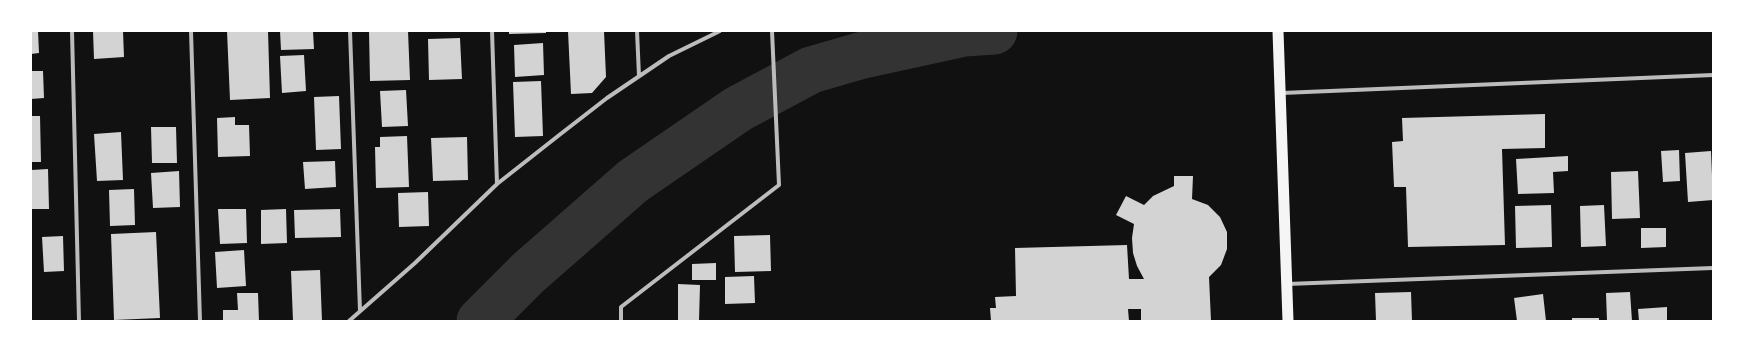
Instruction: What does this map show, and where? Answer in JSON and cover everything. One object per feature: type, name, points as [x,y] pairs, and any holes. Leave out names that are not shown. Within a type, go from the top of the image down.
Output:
[{"type":"highway","points":[[1278,31],[1288,321]]},
{"type":"street","points":[[72,31],[80,321]]},
{"type":"street","points":[[191,31],[200,321]]},
{"type":"street","points":[[350,31],[360,311]]},
{"type":"street","points":[[492,31],[498,184]]},
{"type":"street","points":[[637,31],[639,76]]},
{"type":"street","points":[[349,321],[415,263],[498,184],[607,98],[670,56],[720,31]]},
{"type":"street","points":[[621,321],[621,307],[779,185],[772,31]]},
{"type":"street","points":[[1280,93],[1713,75]]},
{"type":"street","points":[[1287,284],[1713,268]]},
{"type":"building","points":[[31,31],[38,31],[39,53],[31,54]]},
{"type":"building","points":[[93,31],[123,31],[124,57],[94,59]]},
{"type":"building","points":[[227,31],[268,31],[270,98],[230,100]]},
{"type":"building","points":[[280,31],[313,31],[314,49],[281,50]]},
{"type":"building","points":[[369,31],[408,31],[410,80],[370,81]]},
{"type":"building","points":[[509,31],[546,31],[546,33],[509,34]]},
{"type":"building","points":[[568,31],[604,31],[606,77],[592,93],[571,94]]},
{"type":"building","points":[[460,38],[462,79],[429,80],[428,39]]},
{"type":"building","points":[[543,43],[544,75],[515,77],[514,45]]},
{"type":"building","points":[[304,55],[306,91],[282,93],[280,56]]},
{"type":"building","points":[[31,71],[43,71],[44,98],[31,99]]},
{"type":"building","points":[[541,81],[543,136],[515,137],[513,82]]},
{"type":"building","points":[[406,90],[408,126],[382,127],[380,91]]},
{"type":"building","points":[[339,96],[341,149],[316,150],[314,97]]},
{"type":"building","points":[[1545,114],[1545,148],[1502,149],[1505,245],[1408,247],[1406,187],[1394,187],[1392,142],[1403,141],[1402,118]]},
{"type":"building","points":[[31,116],[40,116],[41,162],[31,162]]},
{"type":"building","points":[[235,117],[235,125],[249,125],[250,156],[218,157],[217,118]]},
{"type":"building","points":[[151,127],[176,127],[177,163],[152,163]]},
{"type":"building","points":[[121,132],[123,180],[97,181],[94,134]]},
{"type":"building","points":[[407,136],[409,187],[376,188],[375,147],[380,147],[380,137]]},
{"type":"building","points":[[467,137],[468,180],[433,181],[431,138]]},
{"type":"building","points":[[1679,150],[1680,181],[1663,182],[1661,151]]},
{"type":"building","points":[[1711,151],[1713,200],[1688,202],[1685,153]]},
{"type":"building","points":[[1568,156],[1568,171],[1553,172],[1554,193],[1518,194],[1516,159]]},
{"type":"building","points":[[335,161],[336,187],[305,189],[303,162]]},
{"type":"building","points":[[48,169],[49,209],[31,209],[31,170]]},
{"type":"building","points":[[179,171],[180,207],[153,208],[151,173]]},
{"type":"building","points":[[1638,171],[1640,218],[1612,219],[1611,172]]},
{"type":"building","points":[[1174,176],[1193,176],[1192,199],[1208,205],[1220,217],[1227,232],[1227,249],[1221,265],[1209,277],[1211,321],[1141,321],[1141,309],[1128,309],[1129,321],[991,321],[990,308],[996,308],[995,297],[1016,296],[1015,248],[1127,245],[1129,279],[1144,279],[1137,266],[1133,253],[1132,238],[1134,224],[1116,215],[1126,196],[1144,205],[1153,196],[1174,186]]},
{"type":"building","points":[[134,189],[135,225],[110,226],[109,190]]},
{"type":"building","points":[[428,192],[429,226],[399,227],[398,193]]},
{"type":"building","points":[[1551,205],[1552,247],[1516,248],[1515,206]]},
{"type":"building","points":[[1604,205],[1606,246],[1581,247],[1580,206]]},
{"type":"building","points":[[218,209],[246,209],[247,243],[220,244]]},
{"type":"building","points":[[286,209],[287,243],[261,244],[261,210]]},
{"type":"building","points":[[340,209],[341,237],[295,238],[294,210]]},
{"type":"building","points":[[1641,228],[1666,228],[1666,247],[1641,248]]},
{"type":"building","points":[[156,232],[160,318],[114,320],[111,234]]},
{"type":"building","points":[[770,235],[771,271],[735,272],[734,236]]},
{"type":"building","points":[[63,236],[64,271],[44,272],[42,237]]},
{"type":"building","points":[[244,250],[246,286],[217,288],[215,252]]},
{"type":"building","points":[[716,263],[716,280],[692,280],[692,264]]},
{"type":"building","points":[[320,270],[322,321],[293,321],[291,271]]},
{"type":"building","points":[[754,276],[755,303],[725,304],[725,277]]},
{"type":"building","points":[[678,284],[700,285],[699,321],[678,321]]},
{"type":"building","points":[[1411,292],[1412,321],[1376,321],[1375,293]]},
{"type":"building","points":[[1630,292],[1632,321],[1607,321],[1606,293]]},
{"type":"building","points":[[237,293],[258,293],[259,321],[223,321],[223,310],[238,310]]},
{"type":"building","points":[[1543,294],[1546,321],[1517,321],[1514,298]]},
{"type":"building","points":[[1667,307],[1667,321],[1639,321],[1638,309]]},
{"type":"building","points":[[1572,318],[1599,318],[1599,321],[1572,321]]},
{"type":"waterway","points":[[480,321],[528,273],[633,181],[738,109],[811,70],[863,55],[964,33],[994,31]]}]
